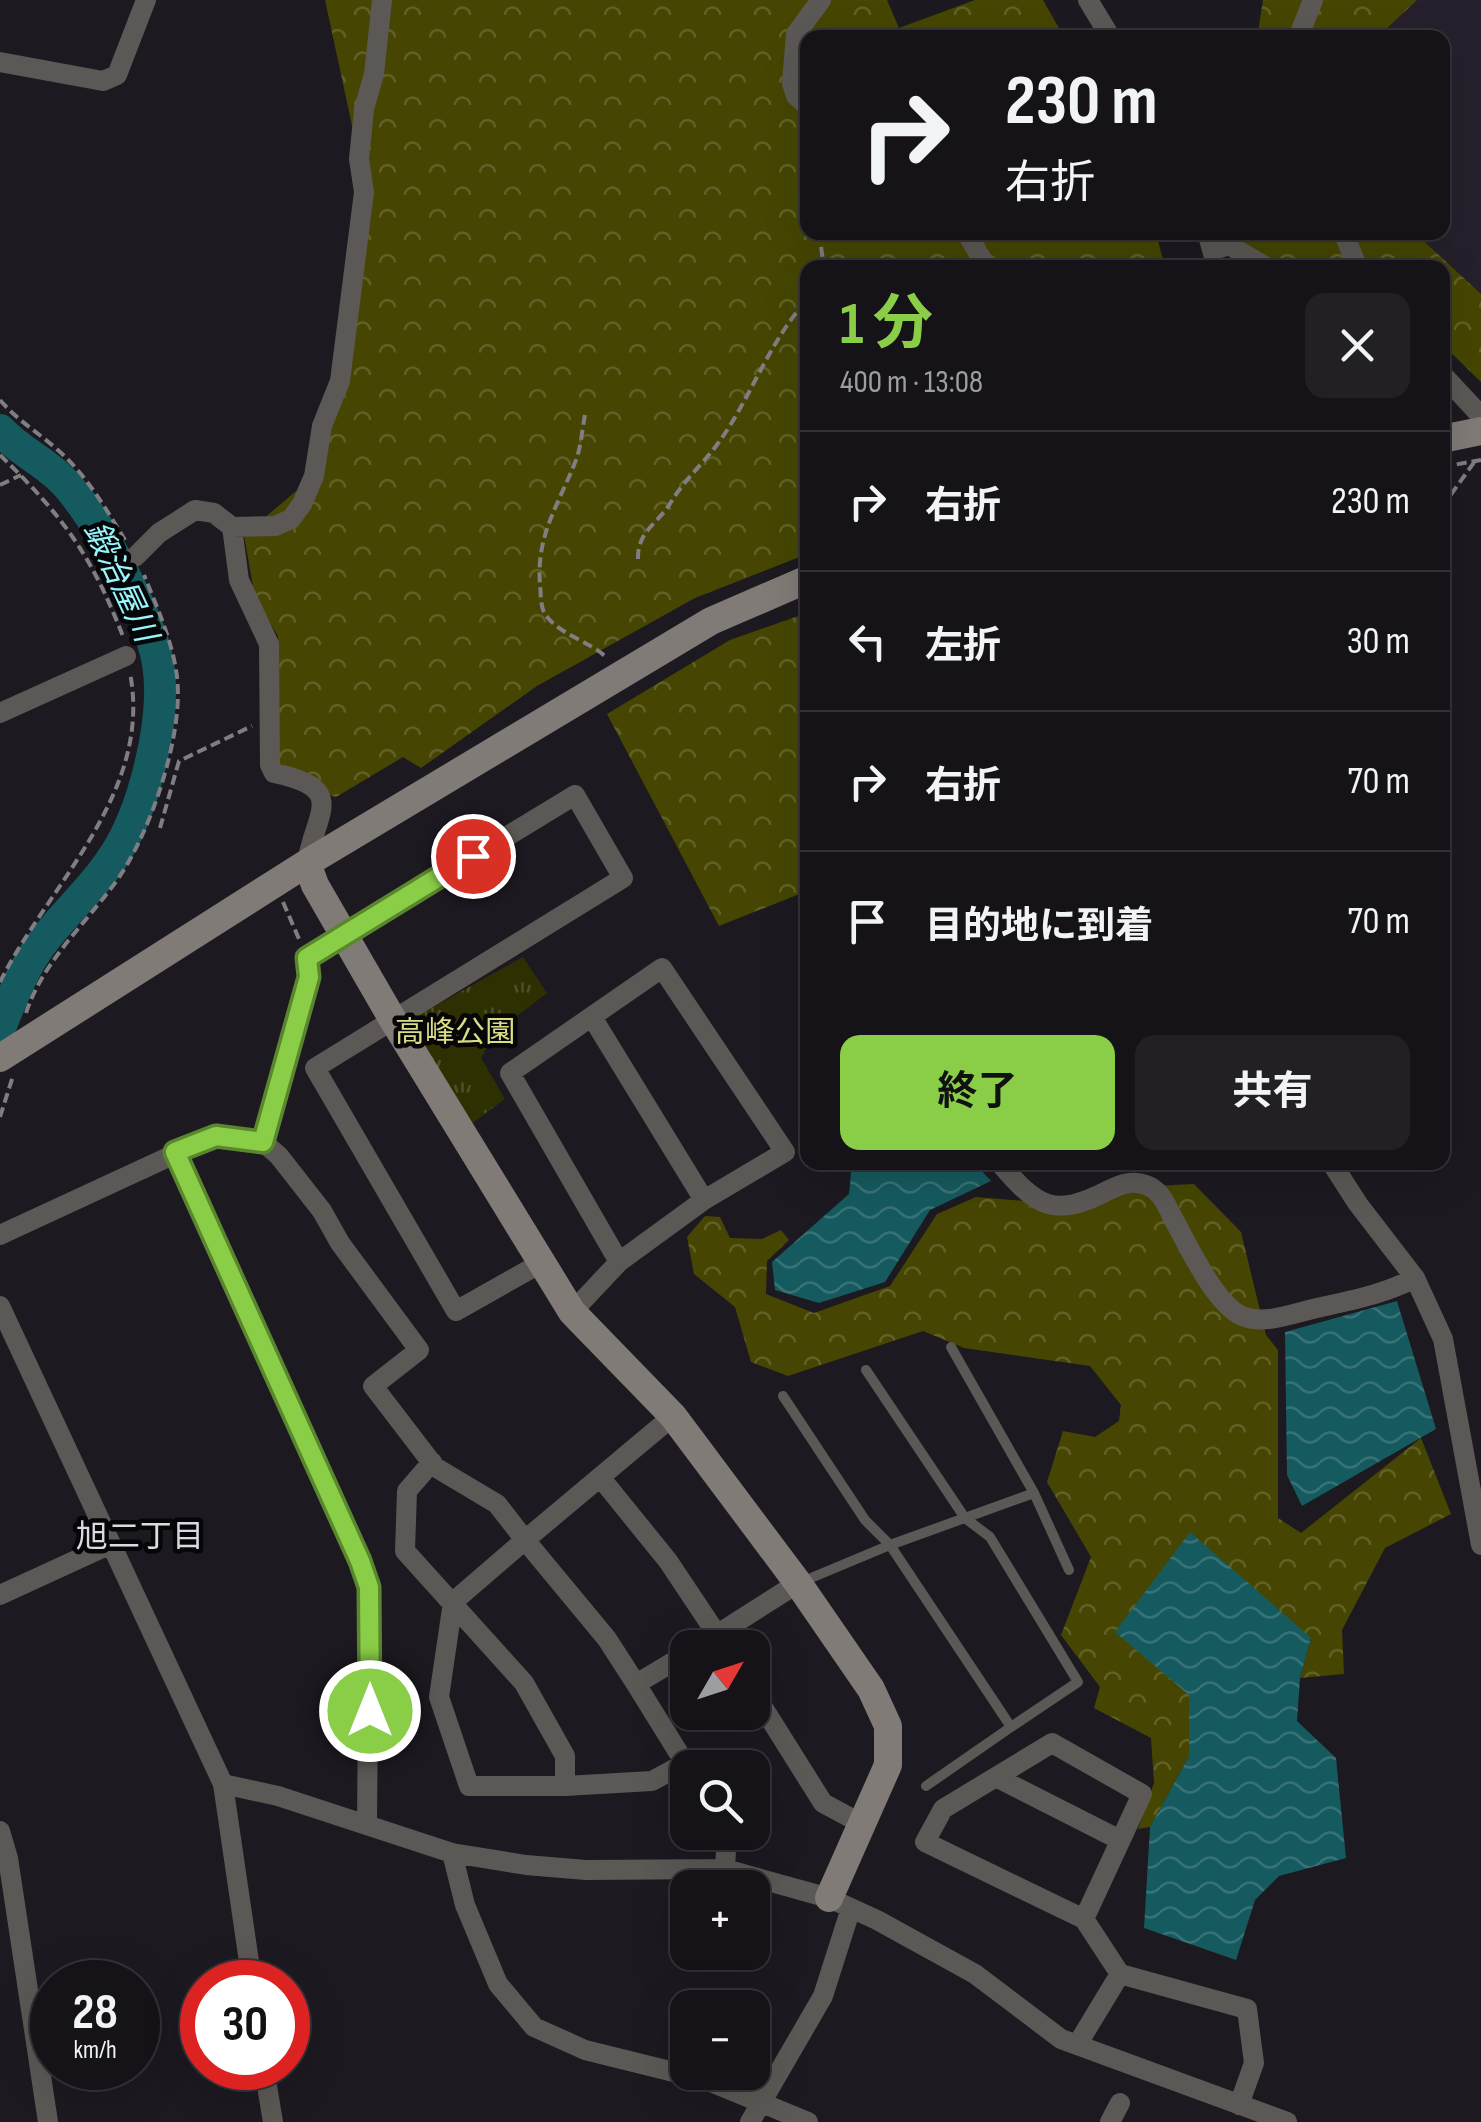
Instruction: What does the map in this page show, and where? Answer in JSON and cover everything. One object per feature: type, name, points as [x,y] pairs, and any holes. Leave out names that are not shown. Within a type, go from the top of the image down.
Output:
[{"type":"street","points":[[0,62],[103,81],[117,75],[146,0]]},
{"type":"street","points":[[135,557],[159,533],[194,510],[214,514],[232,527],[274,526],[290,519],[302,504],[314,476],[322,426],[340,381],[364,192],[359,158],[364,109],[374,74],[382,0]]},
{"type":"street","points":[[800,99],[792,83],[796,34],[821,0]]},
{"type":"street","points":[[1088,0],[1106,30]]},
{"type":"street","points":[[1301,30],[1314,0]]},
{"type":"street","points":[[1212,250],[1229,245],[1254,260]]},
{"type":"street","points":[[1450,384],[1478,417],[1450,434]]},
{"type":"street","points":[[232,527],[239,580],[268,644],[270,766],[274,773],[300,778],[321,796],[323,814],[307,863],[315,885],[392,1020],[572,1312],[673,1416],[798,1584],[870,1689],[888,1726],[888,1765],[862,1824],[840,1903],[823,1996],[750,2122]]},
{"type":"street","points":[[9,1052],[307,863],[711,621],[800,583]]},
{"type":"street","points":[[0,713],[126,656]]},
{"type":"street","points":[[263,1142],[309,977],[307,958],[575,795],[623,878],[315,1068],[456,1311],[541,1263]]},
{"type":"street","points":[[572,1312],[619,1262],[704,1200],[785,1152],[662,968],[510,1073],[619,1262]]},
{"type":"street","points":[[592,1018],[704,1200]]},
{"type":"street","points":[[0,1235],[216,1136],[263,1142],[279,1156],[322,1211],[340,1243],[419,1350],[374,1386],[432,1462],[497,1504],[608,1639],[677,1750]]},
{"type":"street","points":[[175,1152],[354,1545],[369,1587],[366,1824]]},
{"type":"street","points":[[1006,1170],[1024,1192],[1042,1203],[1062,1207],[1131,1182],[1153,1188],[1225,1303],[1244,1317],[1279,1317],[1390,1292],[1415,1278]]},
{"type":"street","points":[[1336,1170],[1415,1278],[1443,1339],[1481,1545]]},
{"type":"street","points":[[0,1306],[223,1784],[249,1960]]},
{"type":"street","points":[[670,1773],[652,1781],[468,1786],[439,1698],[453,1602],[673,1416]]},
{"type":"street","points":[[432,1462],[407,1491],[405,1551],[524,1683],[564,1756],[566,1786]]},
{"type":"street","points":[[600,1477],[668,1562],[714,1630]]},
{"type":"street","points":[[0,1595],[110,1544]]},
{"type":"street","points":[[737,1630],[798,1584]]},
{"type":"street","points":[[636,1684],[670,1663]]},
{"type":"street","points":[[770,1719],[823,1803],[862,1824]]},
{"type":"street","points":[[1084,1919],[1142,1794],[1052,1743],[943,1809],[926,1842],[1084,1919],[1120,1974],[1247,2009],[1254,2064],[1240,2105]]},
{"type":"street","points":[[996,1776],[1120,1840]]},
{"type":"street","points":[[223,1784],[278,1796],[452,1853],[586,1870],[725,1869],[840,1903],[975,1974],[1061,2039],[1287,2122]]},
{"type":"street","points":[[0,1831],[8,1858],[48,2122]]},
{"type":"street","points":[[725,1869],[726,1850]]},
{"type":"street","points":[[452,1853],[465,1905],[498,1984],[534,2027],[585,2050],[706,2080],[808,2122]]},
{"type":"street","points":[[1077,2045],[1120,1974]]},
{"type":"street","points":[[268,2090],[274,2122]]},
{"type":"lane","points":[[951,1346],[1034,1493],[1069,1570]]},
{"type":"lane","points":[[866,1370],[965,1518],[990,1537],[1078,1682],[926,1786]]},
{"type":"lane","points":[[784,1396],[865,1520],[890,1545],[1011,1727]]},
{"type":"lane","points":[[798,1584],[890,1545],[1034,1493]]},
{"type":"path","points":[[638,559],[638,546],[645,532],[667,510],[694,468],[717,445],[753,390],[772,347],[800,308]]},
{"type":"path","points":[[0,400],[18,421],[60,452],[83,477],[135,557],[177,672],[178,690],[169,757],[144,831],[129,864],[35,987],[9,1052],[0,1117]]},
{"type":"path","points":[[585,415],[577,458],[544,528],[539,554],[542,604],[544,614],[594,644],[620,676]]},
{"type":"path","points":[[0,455],[71,530],[86,555],[116,618],[133,700],[127,762],[94,832],[15,952],[0,982]]},
{"type":"path","points":[[1450,466],[1478,461]]},
{"type":"path","points":[[1450,498],[1478,461]]},
{"type":"path","points":[[0,485],[22,476]]},
{"type":"path","points":[[160,828],[179,761],[269,722]]},
{"type":"path","points":[[273,884],[307,958]]},
{"type":"shaded area","points":[[1417,0],[1481,0],[1481,294],[1450,265],[1450,260],[1444,260],[1423,240],[1450,240],[1450,30],[1386,30]]},
{"type":"green space","points":[[325,0],[887,0],[899,28],[975,0],[1043,0],[1060,30],[800,30],[800,240],[1158,240],[1163,260],[800,260],[800,557],[695,598],[537,686],[421,768],[403,757],[336,797],[278,766],[278,636],[255,598],[244,535],[314,476],[347,312],[359,158]]},
{"type":"green space","points":[[1263,0],[1417,0],[1385,30],[1258,30]]},
{"type":"green space","points":[[1240,240],[1423,240],[1444,260],[1256,260],[1229,245]]},
{"type":"green space","points":[[1450,265],[1481,294],[1481,382],[1450,352]]},
{"type":"green space","points":[[800,615],[800,894],[719,926],[607,714],[730,640]]},
{"type":"green space","name":"高峰公園","points":[[523,957],[547,993],[495,1033],[481,1058],[505,1099],[467,1127],[414,1026],[417,1016]]},
{"type":"green space","points":[[1194,1184],[1241,1232],[1266,1335],[1278,1350],[1278,1518],[1301,1533],[1421,1438],[1451,1514],[1385,1548],[1342,1630],[1344,1674],[1300,1678],[1311,1638],[1189,1695],[1189,1756],[1150,1827],[1138,1829],[1154,1783],[1151,1738],[1094,1708],[1100,1687],[1061,1635],[1091,1557],[1047,1482],[1063,1431],[1095,1437],[1119,1421],[1121,1405],[1090,1366],[964,1348],[923,1331],[788,1376],[751,1362],[735,1307],[694,1274],[687,1237],[705,1216],[720,1217],[730,1238],[762,1239],[781,1230],[789,1240],[767,1261],[766,1294],[814,1313],[890,1286],[937,1214],[976,1197],[1025,1201],[1132,1187]]},
{"type":"water","points":[[851,1170],[981,1170],[991,1181],[930,1210],[885,1282],[819,1303],[775,1290],[772,1262],[849,1194]]},
{"type":"water","points":[[1397,1301],[1436,1429],[1302,1506],[1287,1475],[1285,1332]]},
{"type":"water","points":[[1190,1532],[1311,1638],[1300,1678],[1297,1721],[1336,1758],[1346,1858],[1279,1876],[1255,1900],[1236,1960],[1144,1928],[1150,1827],[1189,1756],[1189,1695],[1115,1632]]},
{"type":"waterway","name":"鍛治屋川","points":[[0,430],[59,477],[104,537],[144,618],[158,663],[160,685],[150,764],[124,840],[35,953],[0,1028]]},
{"type":"district","name":"旭二丁目","points":[[140,1537]]},
{"type":"route","points":[[370,1711],[369,1587],[360,1561],[175,1152],[216,1136],[263,1142],[309,977],[307,958],[473,856]]}]
